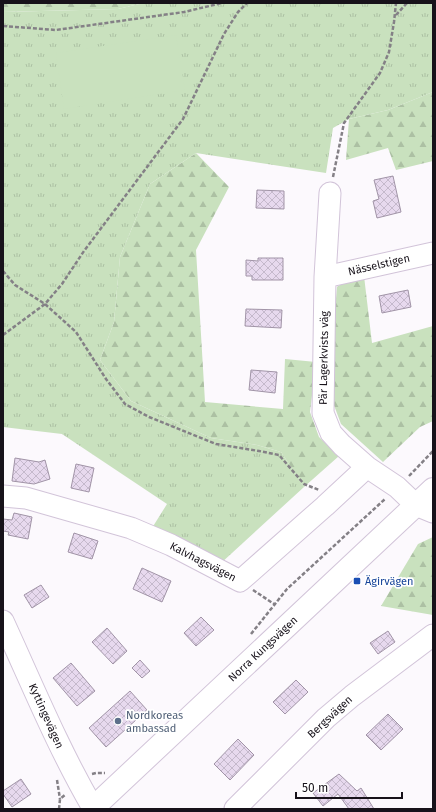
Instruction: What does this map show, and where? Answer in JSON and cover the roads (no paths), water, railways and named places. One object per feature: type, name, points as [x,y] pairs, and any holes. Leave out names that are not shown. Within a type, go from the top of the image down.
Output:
[{"type":"main road","name":"Norra Kungsvägen","points":[[92,808],[425,509],[433,489]]},
{"type":"street","name":"Pär Lagerkvists väg","points":[[330,193],[325,277],[323,413],[331,433],[342,445],[367,467],[397,487],[425,509]]},
{"type":"street","name":"Nässelstigen","points":[[325,277],[433,253]]},
{"type":"street","name":"Kalvhagsvägen","points":[[3,496],[26,498],[131,528],[170,545],[240,581],[367,467]]},
{"type":"street","name":"Kyttingevägen","points":[[3,621],[62,751],[92,808]]},
{"type":"street","name":"Bergsvägen","points":[[235,809],[326,718],[352,696],[433,635]]},
{"type":"place","name":"Ägirvägen","points":[[357,581]]},
{"type":"place","name":"Nordkoreas ambassad","points":[[118,721]]}]
